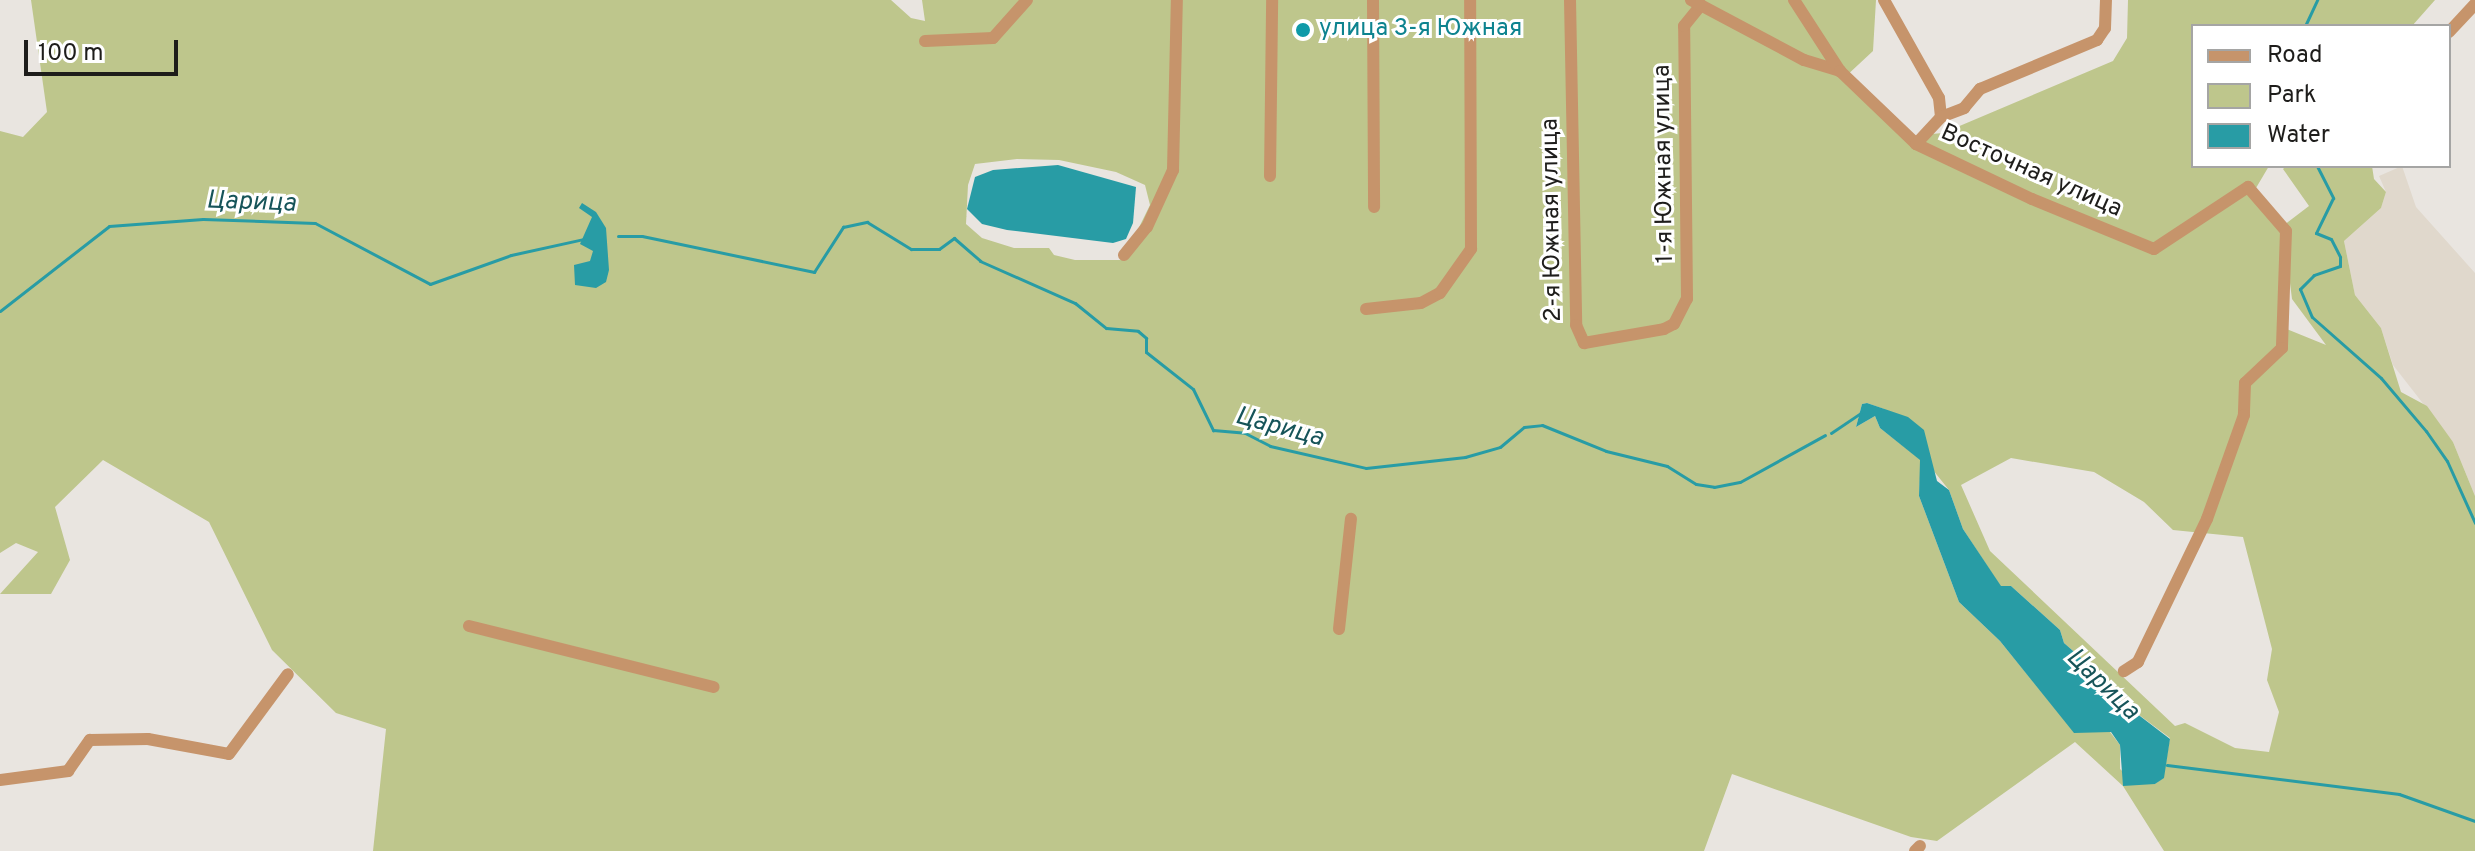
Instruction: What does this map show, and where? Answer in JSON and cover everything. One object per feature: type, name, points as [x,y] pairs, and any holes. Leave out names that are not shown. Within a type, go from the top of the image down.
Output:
[{"type":"street","points":[[925,41],[993,38],[1027,0]]},
{"type":"street","points":[[1124,255],[1147,227],[1173,170],[1177,0]]},
{"type":"street","points":[[1270,176],[1272,0]]},
{"type":"street","points":[[1373,0],[1374,207]]},
{"type":"street","points":[[1366,309],[1421,303],[1440,293],[1471,249],[1470,0]]},
{"type":"street","name":"2-я Южная улица","points":[[1570,0],[1578,336],[1584,343],[1615,340],[1674,324]]},
{"type":"street","name":"Восточная улица","points":[[1794,0],[1840,71],[1916,144],[2093,227],[2154,249],[2248,187],[2286,231],[2282,348],[2245,383],[2244,415],[2207,519],[2138,662],[2124,671]]},
{"type":"street","points":[[1884,0],[1939,98],[1941,117]]},
{"type":"street","points":[[1916,144],[1941,117],[1964,108],[1980,89],[2097,40],[2105,28],[2106,0]]},
{"type":"street","points":[[2451,30],[2475,4],[2470,0]]},
{"type":"street","points":[[1696,2],[1804,60],[1840,71]]},
{"type":"street","name":"1-я Южная улица","points":[[1674,324],[1687,299],[1684,26],[1696,2]]},
{"type":"street","points":[[1339,629],[1351,519]]},
{"type":"street","points":[[469,626],[714,687]]},
{"type":"street","points":[[0,780],[68,771],[90,740],[148,739],[229,754],[288,674]]},
{"type":"shaded area","points":[[2403,168],[2416,207],[2475,273],[2475,496],[2453,442],[2393,365],[2381,328],[2355,295],[2344,241],[2381,208],[2386,192],[2379,176]]},
{"type":"green space","points":[[31,0],[891,0],[911,18],[925,21],[922,0],[1876,0],[1873,51],[1844,78],[1909,136],[1943,133],[2113,61],[2127,38],[2128,0],[2435,0],[2414,24],[2191,24],[2191,168],[2268,168],[2256,188],[2284,225],[2309,206],[2284,168],[2372,168],[2374,179],[2386,192],[2381,208],[2344,241],[2355,295],[2381,328],[2401,392],[2427,406],[2453,442],[2475,496],[2475,851],[2164,851],[2123,786],[2075,742],[1937,841],[1911,837],[1732,774],[1704,851],[373,851],[386,729],[336,713],[272,650],[209,522],[103,460],[55,507],[70,560],[51,594],[0,594],[38,552],[16,543],[0,553],[0,131],[23,137],[47,112]],"holes":[[[1017,159],[1059,160],[1116,172],[1145,185],[1150,205],[1123,260],[1075,260],[1054,255],[1049,248],[1014,248],[982,238],[966,224],[968,185],[975,164]],[[2290,283],[2292,299],[2326,345],[2284,328]],[[1862,404],[1884,409],[1949,490],[1963,529],[2001,587],[2011,586],[2060,630],[2064,643],[2088,664],[2092,676],[2106,679],[2119,700],[2170,738],[2163,778],[2155,784],[2135,783],[2120,769],[2120,745],[2110,732],[2074,732],[2000,641],[1959,602],[1919,496],[1921,460],[1880,428],[1875,416],[1856,427]],[[2011,458],[2094,472],[2144,502],[2173,530],[2243,537],[2272,649],[2267,680],[2279,712],[2269,752],[2235,748],[2185,723],[2175,726],[1990,551],[1961,485]]]},
{"type":"water","points":[[1058,165],[1136,187],[1133,223],[1126,239],[1113,243],[1007,230],[982,224],[967,209],[975,177],[993,170]]},
{"type":"water","points":[[582,203],[596,212],[606,228],[609,270],[606,282],[596,288],[575,285],[574,265],[590,261],[593,251],[580,244],[592,217],[579,208]]},
{"type":"water","points":[[1862,404],[1908,417],[1924,430],[1937,481],[1949,490],[1963,529],[2001,586],[2011,586],[2060,630],[2064,643],[2088,664],[2092,676],[2106,679],[2119,700],[2170,739],[2164,778],[2155,784],[2123,786],[2120,745],[2111,732],[2074,733],[2000,641],[1959,602],[1919,496],[1920,460],[1880,428],[1875,416],[1856,427]]},
{"type":"waterway","points":[[2306,24],[2317,0]]},
{"type":"waterway","points":[[2318,168],[2333,198],[2316,233],[2331,239],[2340,257],[2340,266],[2314,275],[2300,289],[2312,317],[2381,378],[2426,431],[2447,461],[2475,523]]},
{"type":"waterway","name":"Царица","points":[[0,311],[109,226],[203,219],[315,223],[430,284],[511,255],[584,239]]},
{"type":"waterway","name":"Царица","points":[[618,236],[642,236],[814,272],[843,227],[867,222],[911,249],[939,249],[954,238],[980,261],[1075,303],[1106,328],[1138,331],[1146,338],[1146,352],[1193,389],[1213,430],[1245,433],[1270,446],[1366,468],[1465,457],[1500,447],[1524,427],[1542,425],[1606,451],[1667,466],[1696,484],[1714,487],[1740,482],[1825,435]]},
{"type":"waterway","name":"Царица","points":[[1831,433],[1861,413]]},
{"type":"waterway","name":"Царица","points":[[2167,765],[2399,794],[2475,821]]},
{"type":"place","name":"улица 3-я Южная","points":[[1303,30]]}]
